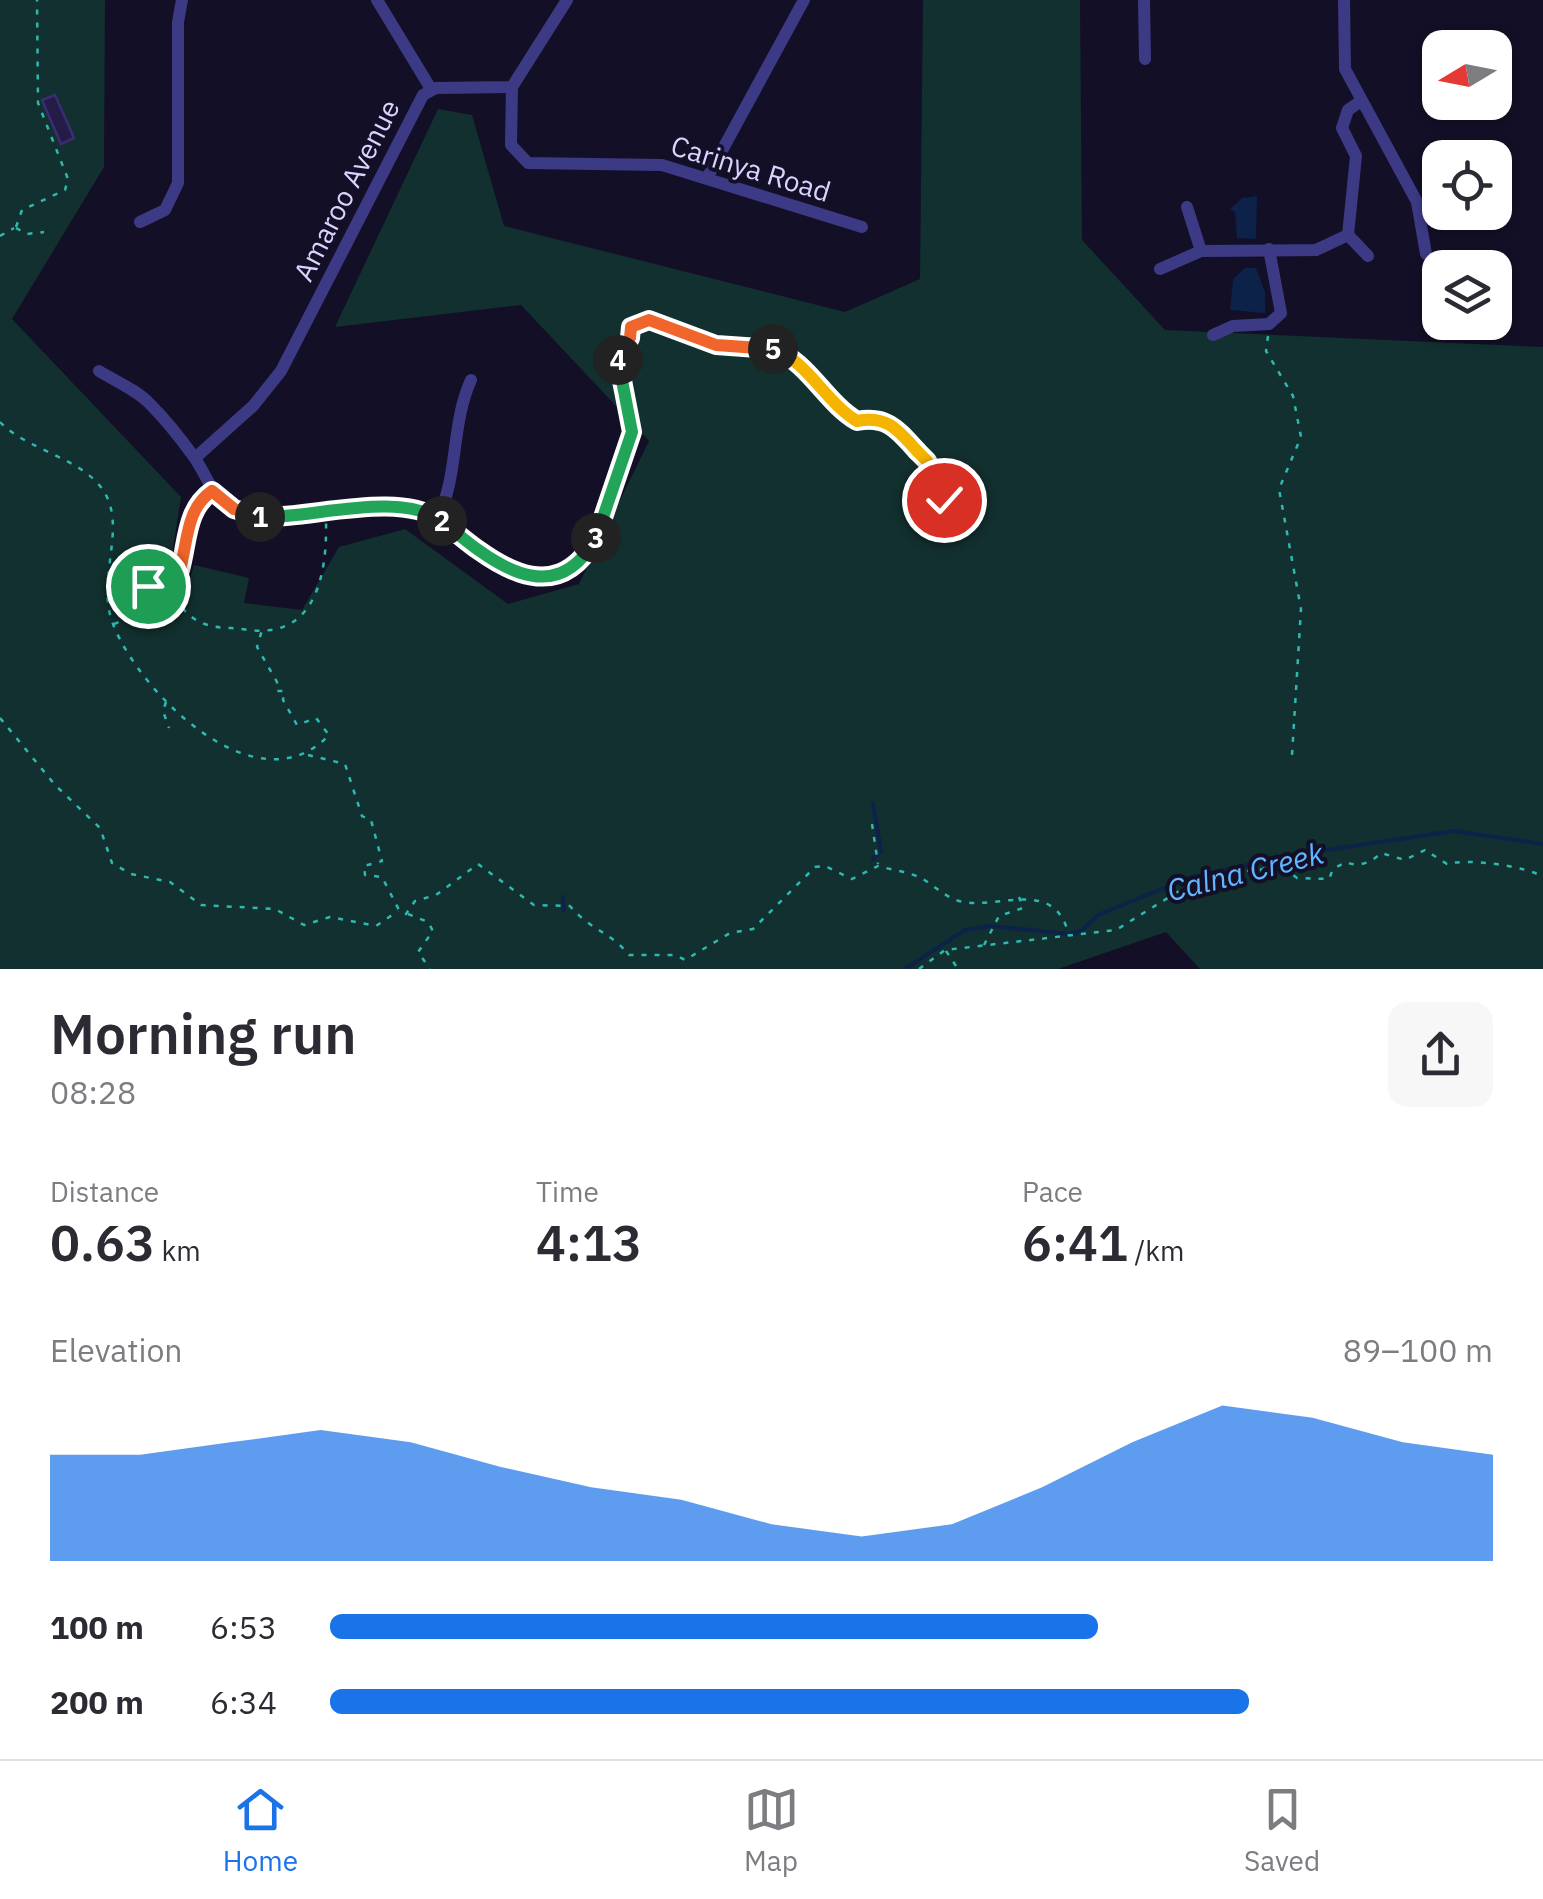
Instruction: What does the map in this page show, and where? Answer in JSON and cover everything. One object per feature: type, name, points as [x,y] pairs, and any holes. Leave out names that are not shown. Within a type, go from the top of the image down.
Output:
[{"type":"street","points":[[140,222],[165,210],[178,182],[178,22],[182,0]]},
{"type":"street","points":[[377,0],[431,89]]},
{"type":"street","points":[[512,87],[567,0]]},
{"type":"street","points":[[708,178],[804,0]]},
{"type":"street","points":[[1144,0],[1145,59]]},
{"type":"street","points":[[1344,0],[1345,69],[1417,202],[1425,250]]},
{"type":"street","name":"Amaroo Avenue","points":[[195,458],[253,406],[281,371],[422,95],[431,89],[512,87]]},
{"type":"street","name":"Carinya Road","points":[[512,87],[511,145],[521,160],[640,163],[708,178],[862,228]]},
{"type":"street","points":[[1360,101],[1348,110],[1342,128],[1356,156],[1348,235],[1368,256]]},
{"type":"street","points":[[1188,208],[1201,250]]},
{"type":"street","points":[[1160,269],[1201,250],[1316,250],[1348,235]]},
{"type":"street","points":[[1213,335],[1233,326],[1270,324],[1281,313],[1268,249]]},
{"type":"street","points":[[99,371],[148,401],[195,458],[212,491],[234,509],[254,517],[326,510],[413,510],[438,518],[499,566],[526,576],[543,576],[566,568],[585,554],[602,524],[612,487]]},
{"type":"street","points":[[438,518],[452,488],[461,402],[471,380]]},
{"type":"path","points":[[0,236],[16,227],[22,210],[65,190],[68,179],[38,103],[36,0]]},
{"type":"path","points":[[16,227],[18,232],[44,232]]},
{"type":"path","points":[[612,487],[632,432],[617,355],[630,338],[631,327],[649,320],[716,345],[780,351],[800,366],[840,411],[857,421],[878,417],[891,424],[927,461],[944,500],[945,523]]},
{"type":"path","points":[[1270,324],[1266,351],[1293,396],[1301,437],[1278,489],[1301,610],[1292,755]]},
{"type":"path","points":[[0,422],[96,480],[110,503],[106,596],[113,625],[153,687],[234,753],[268,762],[308,755],[345,764],[362,816],[370,820],[380,845],[382,861],[364,866],[364,875],[382,877],[399,910],[428,922],[433,932],[418,952],[430,969]]},
{"type":"path","points":[[212,491],[197,501],[192,512],[178,601],[194,619],[222,628],[262,630],[285,626],[316,596],[327,544],[326,510]]},
{"type":"path","points":[[113,625],[130,617],[136,588],[148,592],[150,580],[180,570]]},
{"type":"path","points":[[262,630],[257,648],[277,682],[276,691],[284,691],[291,718],[297,725],[316,718],[329,735],[308,755]]},
{"type":"path","points":[[168,700],[163,711],[169,728]]},
{"type":"path","points":[[0,718],[55,785],[100,828],[112,864],[131,874],[170,882],[201,905],[275,910],[304,925],[330,917],[376,926],[399,910]]},
{"type":"path","points":[[872,824],[878,866]]},
{"type":"path","points":[[920,969],[945,950],[1116,930],[1179,892],[1223,883],[1240,871],[1278,863],[1297,878],[1329,878],[1334,869],[1346,862],[1354,866],[1374,861],[1380,853],[1405,860],[1425,850],[1447,864],[1493,862],[1530,867],[1543,877]]},
{"type":"path","points":[[406,914],[415,902],[436,895],[478,864],[534,905],[570,906],[586,926],[601,930],[630,954],[675,955],[685,960],[730,933],[753,929],[815,867],[825,866],[852,879],[878,866],[921,878],[964,903],[1019,897],[1054,910],[1069,936]]},
{"type":"path","points":[[983,946],[998,916],[1023,908],[1019,897]]},
{"type":"path","points":[[945,950],[958,969]]},
{"type":"green space","points":[[0,0],[105,0],[104,167],[12,319],[181,497],[171,561],[187,590],[194,565],[249,578],[244,603],[302,610],[339,547],[405,529],[508,604],[579,584],[649,441],[521,305],[335,327],[438,109],[472,115],[504,226],[845,312],[920,279],[923,0],[1080,0],[1082,240],[1165,330],[1543,347],[1543,969],[1200,969],[1166,932],[1058,969],[0,969]]},
{"type":"water","points":[[1257,196],[1256,239],[1237,238],[1235,212],[1230,209],[1242,198]]},
{"type":"water","points":[[1245,268],[1256,268],[1265,292],[1265,313],[1230,310],[1233,279]]},
{"type":"building","points":[[55,95],[74,138],[61,144],[42,100]]},
{"type":"waterway","points":[[873,804],[881,851],[873,859]]},
{"type":"waterway","name":"Calna Creek","points":[[905,969],[965,930],[990,926],[1069,934],[1081,931],[1098,915],[1189,878],[1293,855],[1454,831],[1543,844]]},
{"type":"waterway","points":[[563,897],[564,910]]},
{"type":"route","points":[[148,586],[150,580],[180,570],[192,512],[197,501],[212,491],[222,502],[254,517],[326,510],[424,512],[438,518],[510,572],[533,577],[566,568],[585,554],[602,524],[632,432],[622,401],[617,355],[630,338],[631,327],[649,320],[661,321],[716,345],[780,351],[800,366],[840,411],[857,421],[878,417],[891,424],[927,461],[944,500]]}]
